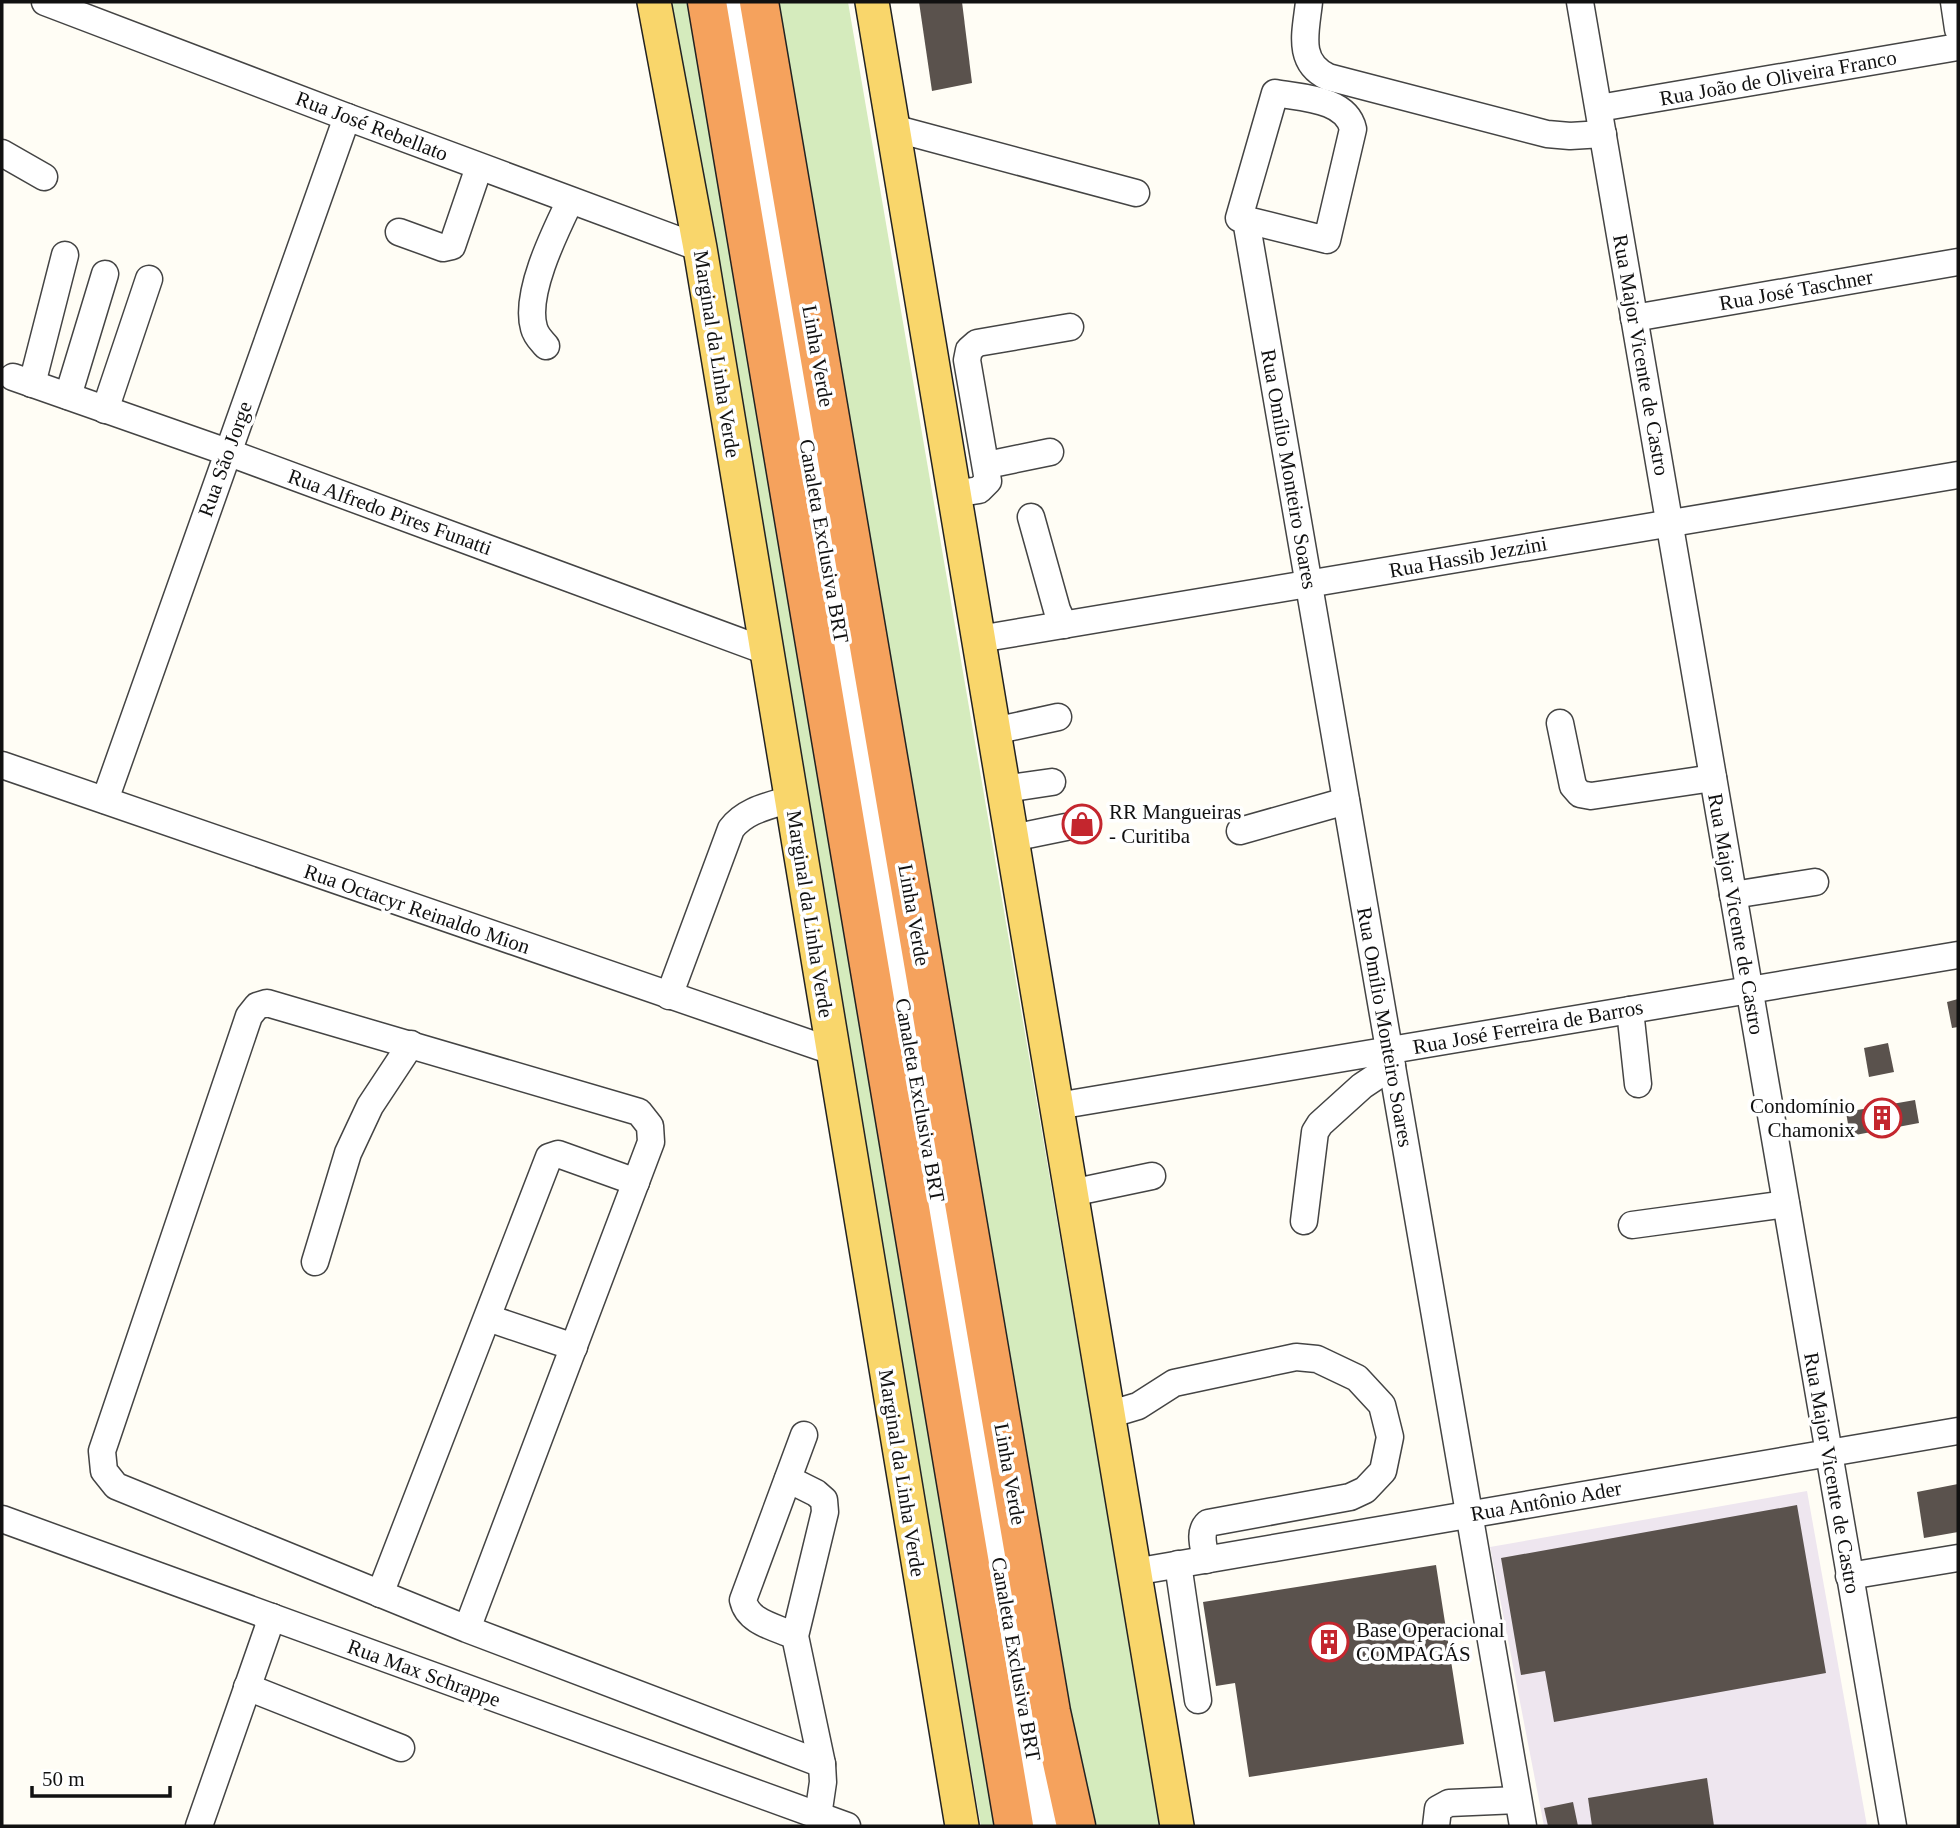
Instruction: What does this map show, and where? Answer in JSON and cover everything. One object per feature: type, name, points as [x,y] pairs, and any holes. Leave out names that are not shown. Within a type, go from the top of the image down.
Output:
[{"type":"highway","points":[[707,2],[1014,1826]]},
{"type":"highway","name":"Linha Verde","points":[[759,2],[1051,1712],[1076,1826]]},
{"type":"main road","name":"Marginal da Linha Verde","points":[[654,2],[700,248],[962,1826]]},
{"type":"main road","points":[[872,2],[1177,1826]]},
{"type":"street","name":"Rua José Rebellato","points":[[46,2],[700,248]]},
{"type":"street","name":"Canaleta Exclusiva BRT","points":[[731,2],[1045,1826]]},
{"type":"street","points":[[1309,2],[1305,49],[1317,72],[1328,77],[1547,134],[1603,134]]},
{"type":"street","name":"Rua Major Vicente de Castro","points":[[1580,2],[1893,1826]]},
{"type":"street","points":[[1954,2],[1958,29]]},
{"type":"street","name":"Rua João de Oliveira Franco","points":[[1599,108],[1958,47]]},
{"type":"street","name":"Rua Omílio Monteiro Soares","points":[[1247,225],[1326,240],[1353,129],[1351,122],[1338,109],[1329,103],[1275,93],[1238,218],[1247,225],[1523,1826]]},
{"type":"street","name":"Rua São Jorge","points":[[105,800],[347,117]]},
{"type":"street","points":[[893,128],[1136,193]]},
{"type":"street","points":[[4,159],[44,177]]},
{"type":"street","points":[[400,232],[443,248],[452,246],[480,167]]},
{"type":"street","points":[[546,346],[533,326],[532,303],[558,226],[570,201]]},
{"type":"street","name":"Rua Alfredo Pires Funatti","points":[[65,255],[23,380],[227,452],[766,651]]},
{"type":"street","name":"Rua José Taschner","points":[[1634,318],[1958,262]]},
{"type":"street","points":[[68,397],[105,274]]},
{"type":"street","points":[[105,410],[149,279]]},
{"type":"street","points":[[954,494],[979,490],[986,486],[988,481],[967,360],[969,350],[977,343],[1070,327]]},
{"type":"street","points":[[987,465],[1050,452]]},
{"type":"street","name":"Rua Hassib Jezzini","points":[[979,639],[1958,475]]},
{"type":"street","points":[[1031,517],[1063,625]]},
{"type":"street","points":[[994,731],[1058,718]]},
{"type":"street","points":[[1560,723],[1573,786],[1580,794],[1591,796],[1713,778]]},
{"type":"street","name":"Rua Octacyr Reinaldo Mion","points":[[2,765],[832,1051]]},
{"type":"street","points":[[1004,789],[1052,782]]},
{"type":"street","points":[[669,996],[731,829],[749,813],[791,799]]},
{"type":"street","points":[[1240,831],[1346,801]]},
{"type":"street","points":[[1012,838],[1066,827]]},
{"type":"street","points":[[1733,895],[1815,882]]},
{"type":"street","name":"Rua José Ferreira de Barros","points":[[1057,1106],[1390,1058],[1630,1010],[1958,955]]},
{"type":"street","points":[[467,1629],[651,1142],[650,1126],[639,1112],[267,1003],[257,1006],[249,1016],[103,1451],[104,1471],[116,1486],[380,1594],[467,1629],[822,1764]]},
{"type":"street","points":[[1630,1010],[1638,1084]]},
{"type":"street","points":[[315,1262],[348,1153],[370,1106],[411,1044]]},
{"type":"street","points":[[1304,1221],[1315,1132],[1320,1124],[1390,1058]]},
{"type":"street","points":[[380,1594],[548,1157],[558,1154],[636,1182]]},
{"type":"street","points":[[1071,1193],[1152,1176]]},
{"type":"street","points":[[1632,1225],[1786,1204]]},
{"type":"street","points":[[488,1318],[574,1347]]},
{"type":"street","points":[[1108,1415],[1138,1406],[1174,1383],[1296,1357],[1317,1359],[1357,1378],[1382,1405],[1390,1437],[1383,1471],[1365,1490],[1350,1497],[1208,1523],[1202,1532],[1206,1560]]},
{"type":"street","name":"Rua Antônio Ader","points":[[1135,1572],[1958,1431]]},
{"type":"street","points":[[795,1636],[751,1617],[743,1600],[804,1435]]},
{"type":"street","points":[[788,1479],[824,1500],[825,1512],[795,1636],[822,1764],[823,1782],[818,1816]]},
{"type":"street","name":"Rua Max Schrappe","points":[[2,1519],[846,1826]]},
{"type":"street","points":[[1849,1576],[1958,1558]]},
{"type":"street","points":[[1178,1564],[1198,1700]]},
{"type":"street","points":[[199,1826],[272,1617]]},
{"type":"street","points":[[247,1686],[401,1748]]},
{"type":"street","points":[[1436,1826],[1438,1809],[1449,1803],[1518,1800]]},
{"type":"shaded area","points":[[1807,1491],[1867,1826],[1544,1826],[1490,1547]]},
{"type":"green space","points":[[669,2],[689,2],[1001,1826],[981,1826]]},
{"type":"green space","points":[[779,2],[848,2],[1161,1826],[1092,1826],[1090,1821]]},
{"type":"building","points":[[919,2],[962,2],[972,83],[932,91]]},
{"type":"building","points":[[1958,999],[1958,1027],[1952,1028],[1947,1002]]},
{"type":"building","points":[[1888,1043],[1894,1072],[1869,1077],[1864,1048]]},
{"type":"building","name":"Condomínio Chamonix","points":[[1915,1100],[1919,1123],[1850,1136],[1846,1112]]},
{"type":"building","points":[[1958,1484],[1958,1532],[1924,1538],[1917,1492]]},
{"type":"building","points":[[1797,1505],[1826,1673],[1554,1722],[1545,1671],[1521,1675],[1501,1558]]},
{"type":"building","name":"Base Operacional COMPAGÁS","points":[[1436,1565],[1464,1744],[1249,1777],[1235,1683],[1216,1686],[1203,1602]]},
{"type":"building","points":[[1707,1778],[1714,1826],[1592,1826],[1588,1798]]},
{"type":"building","points":[[1573,1802],[1578,1826],[1548,1826],[1544,1808]]},
{"type":"place","name":"RR Mangueiras - Curitiba","points":[[1082,824]]},
{"type":"place","name":"Condomínio Chamonix","points":[[1882,1118]]},
{"type":"place","name":"Base Operacional COMPAGÁS","points":[[1329,1642]]}]
